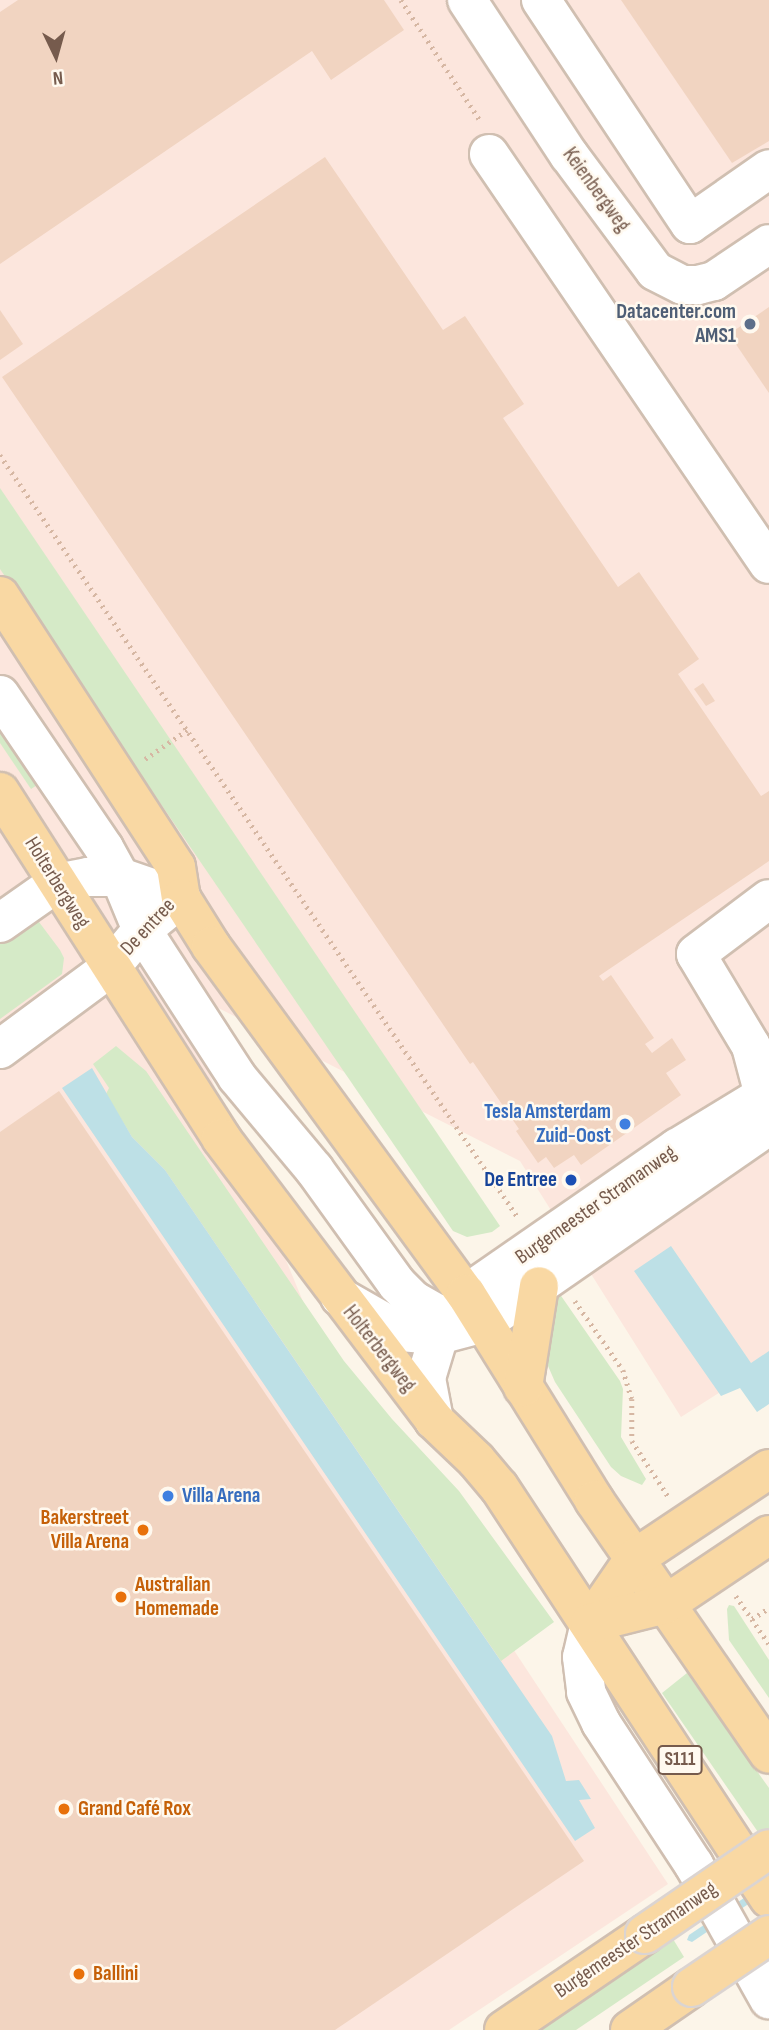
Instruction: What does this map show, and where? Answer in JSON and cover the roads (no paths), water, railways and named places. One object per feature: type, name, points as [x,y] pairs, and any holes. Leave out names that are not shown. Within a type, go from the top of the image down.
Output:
[{"type":"main road","points":[[0,596],[176,867],[180,898],[211,946],[459,1318],[523,1387],[634,1559],[769,1754]]},
{"type":"main road","name":"Holterbergweg","points":[[0,792],[221,1138],[434,1420],[477,1460],[499,1488],[769,1898]]},
{"type":"main road","points":[[523,1387],[544,1268]]},
{"type":"main road","points":[[590,1623],[634,1559],[769,1469]]},
{"type":"main road","points":[[590,1623],[666,1604],[769,1535]]},
{"type":"main road","name":"Burgemeester Stramanweg","points":[[503,2030],[769,1849]]},
{"type":"main road","points":[[630,2030],[769,1935]]},
{"type":"street","name":"Keienbergweg","points":[[467,0],[569,155],[655,271],[682,285],[698,285],[713,281],[769,244]]},
{"type":"street","points":[[541,0],[690,224],[769,169]]},
{"type":"street","points":[[489,154],[769,564]]},
{"type":"street","points":[[0,695],[120,877],[142,930],[237,1077],[314,1169],[397,1284],[413,1300],[459,1318]]},
{"type":"street","name":"De entree","points":[[0,923],[57,883],[88,877],[120,877],[180,898]]},
{"type":"street","name":"De entree","points":[[0,1049],[111,967],[142,930],[180,898]]},
{"type":"street","points":[[767,1104],[751,1046],[696,954],[769,899]]},
{"type":"street","name":"Burgemeester Stramanweg","points":[[459,1318],[544,1268],[677,1148],[767,1104]]},
{"type":"street","points":[[337,1294],[401,1332],[459,1318]]},
{"type":"street","points":[[434,1420],[426,1378],[459,1318]]},
{"type":"street","points":[[590,1623],[582,1657],[586,1692],[601,1723],[694,1865],[769,1999]]},
{"type":"water","points":[[92,1068],[132,1137],[165,1170],[552,1736],[566,1781],[579,1780],[591,1799],[579,1800],[595,1828],[575,1841],[62,1088]]},
{"type":"water","points":[[671,1246],[751,1363],[769,1351],[769,1404],[757,1412],[740,1388],[721,1396],[634,1271]]},
{"type":"water","points":[[769,1881],[769,1890],[692,1942],[687,1940],[689,1935]]},
{"type":"place","name":"Datacenter.com AMS1","points":[[750,324]]},
{"type":"place","name":"Tesla Amsterdam Zuid-Oost","points":[[625,1124]]},
{"type":"place","name":"De Entree","points":[[571,1180]]},
{"type":"place","name":"Villa Arena","points":[[168,1496]]},
{"type":"place","name":"Bakerstreet Villa Arena","points":[[143,1530]]},
{"type":"place","name":"Australian Homemade","points":[[121,1597]]},
{"type":"place","name":"Grand Café Rox","points":[[64,1809]]},
{"type":"place","name":"Ballini","points":[[79,1974]]}]
